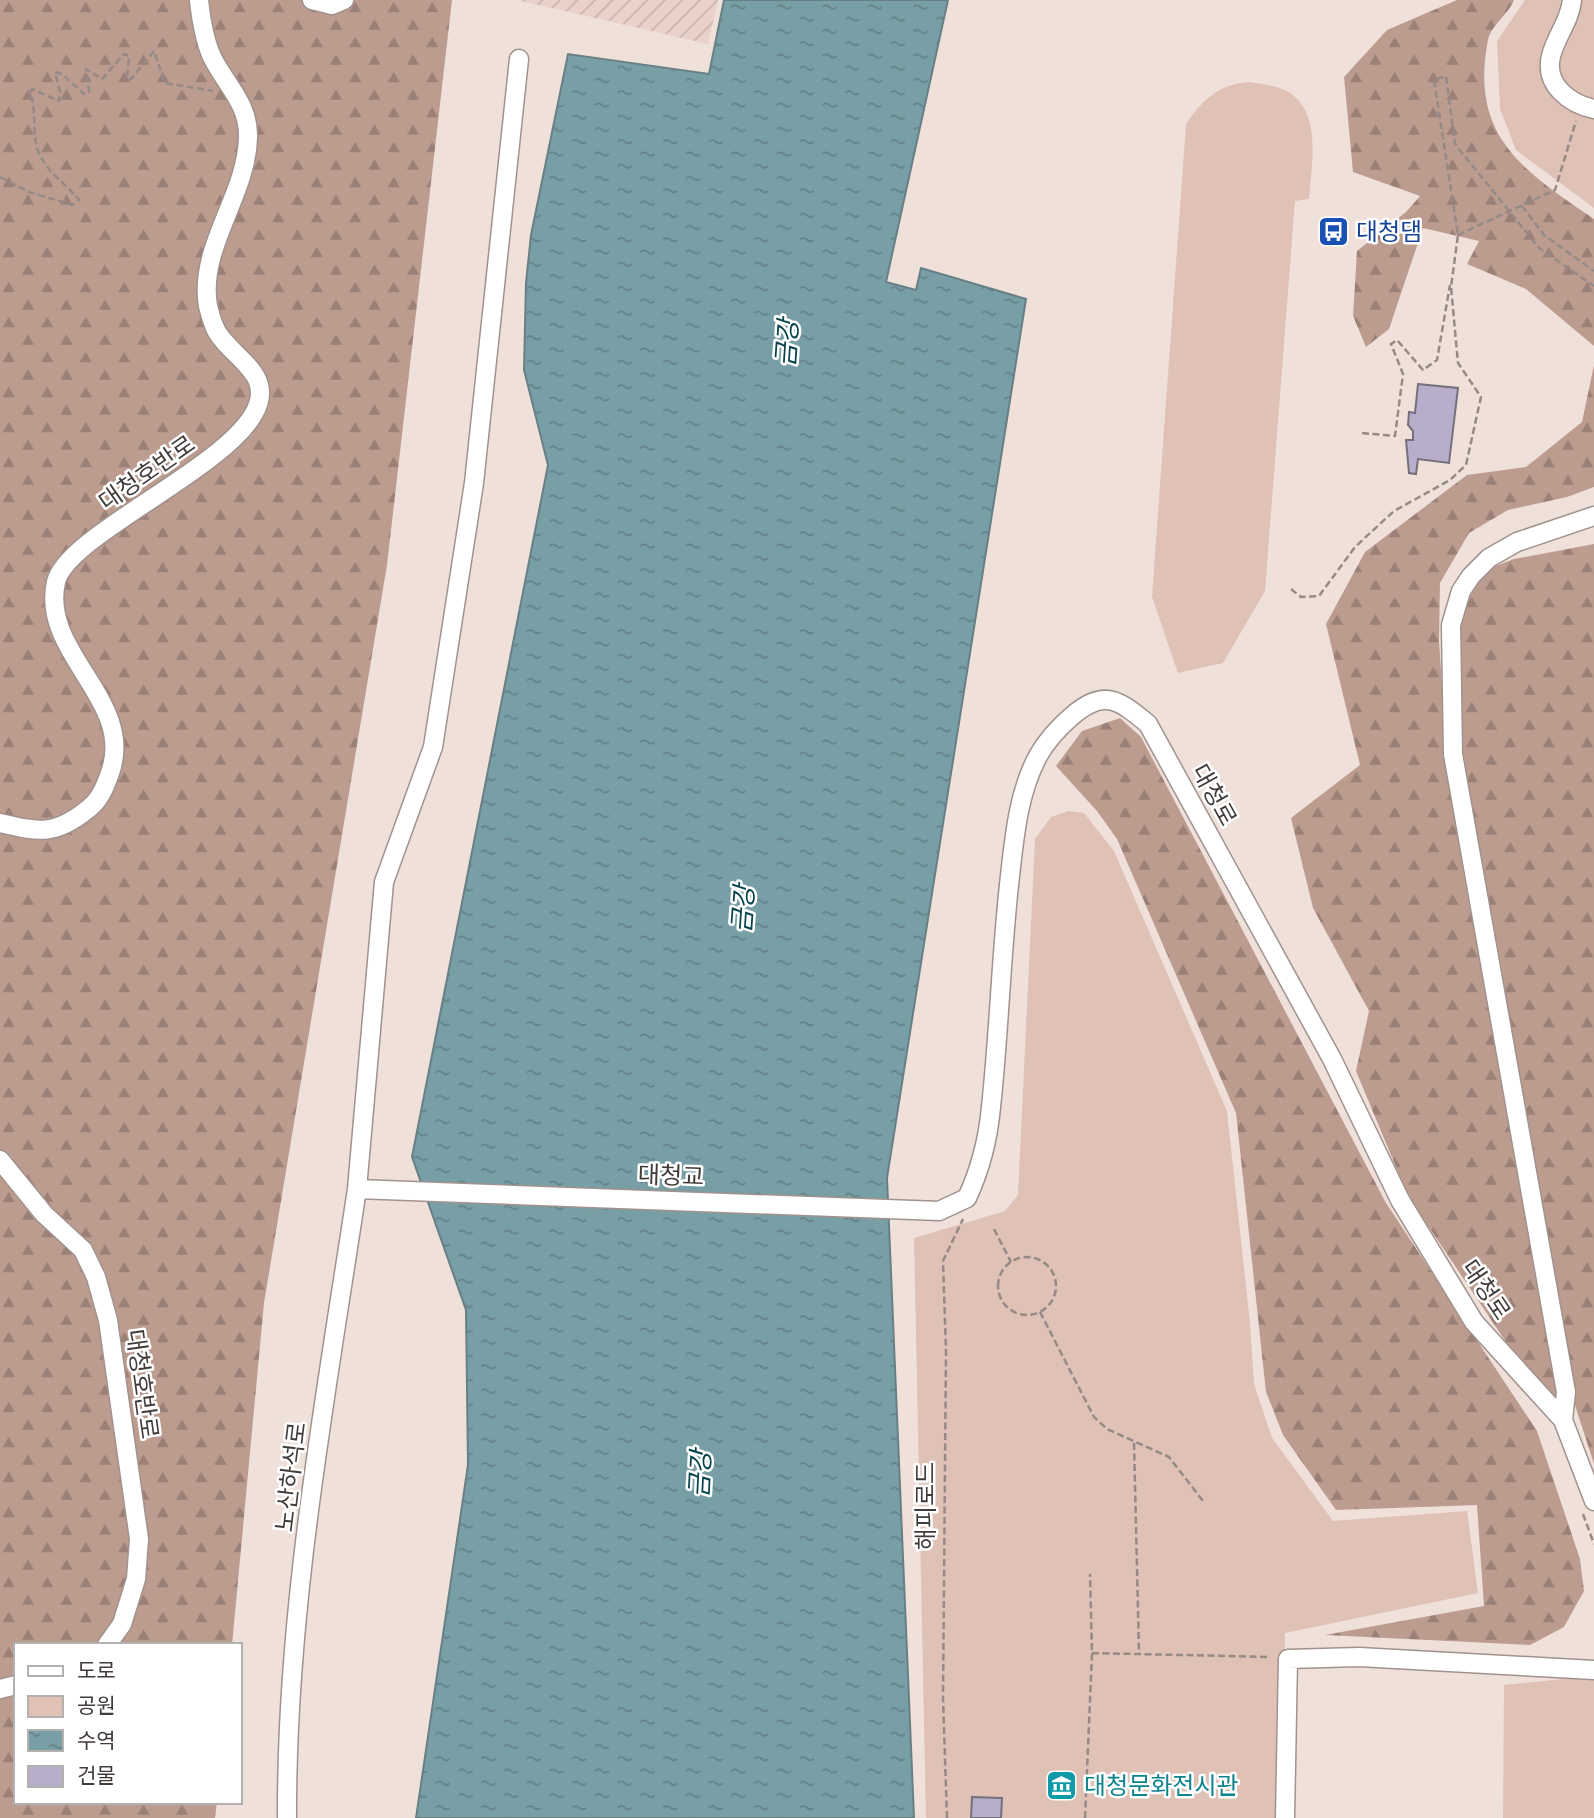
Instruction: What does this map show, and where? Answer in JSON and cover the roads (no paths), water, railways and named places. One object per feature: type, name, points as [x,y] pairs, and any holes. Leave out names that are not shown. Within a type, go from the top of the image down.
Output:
[{"type":"street","name":"대청호반로","points":[[0,823],[39,832],[57,829],[73,821],[94,804],[105,787],[113,765],[115,739],[101,698],[61,636],[53,606],[57,578],[74,555],[197,470],[238,435],[254,413],[260,394],[257,376],[216,331],[209,308],[206,280],[237,186],[248,138],[245,109],[212,57],[199,0]]},
{"type":"street","points":[[312,0],[332,5],[344,0]]},
{"type":"street","points":[[1572,0],[1568,19],[1551,56],[1550,68],[1560,91],[1588,108]]},
{"type":"street","name":"노산하석로","points":[[287,1818],[286,1744],[301,1587],[357,1189],[383,881],[433,747],[474,483],[519,60]]},
{"type":"street","name":"대청로","points":[[1563,1420],[1566,1392],[1454,754],[1451,625],[1461,591],[1489,558],[1517,541],[1594,516]]},
{"type":"street","name":"대청로","points":[[967,1198],[984,1161],[1015,835],[1027,783],[1038,757],[1054,732],[1081,708],[1100,698],[1122,702],[1148,724],[1332,1059],[1400,1200],[1474,1322],[1563,1420],[1594,1501]]},
{"type":"street","name":"대청호반로","points":[[0,1160],[44,1214],[83,1250],[96,1277],[108,1320],[139,1539],[136,1579],[122,1624],[108,1643]]},
{"type":"street","name":"대청교","points":[[357,1189],[939,1211],[967,1198]]},
{"type":"street","points":[[1285,1818],[1288,1659],[1359,1657],[1594,1670]]},
{"type":"water","name":"금강","points":[[724,0],[948,0],[886,282],[916,290],[921,268],[1026,299],[887,1178],[914,1818],[416,1818],[468,1465],[466,1310],[412,1157],[548,465],[524,370],[526,283],[531,235],[568,54],[709,74]]},
{"type":"place","name":"대청댐","points":[[1333,232]]},
{"type":"place","name":"대청문화전시관","points":[[1061,1786]]}]
